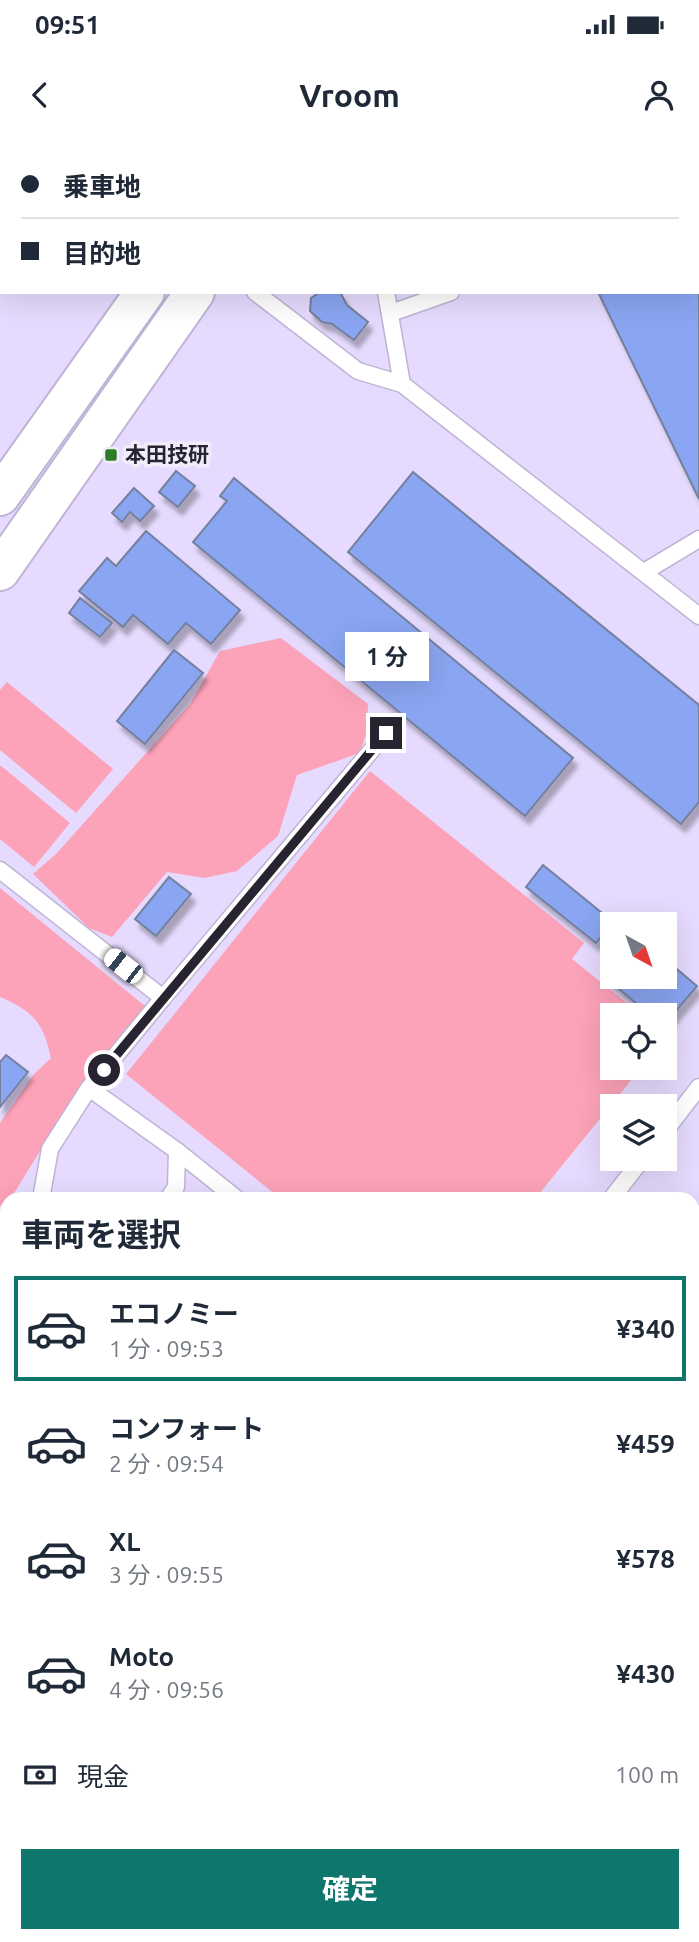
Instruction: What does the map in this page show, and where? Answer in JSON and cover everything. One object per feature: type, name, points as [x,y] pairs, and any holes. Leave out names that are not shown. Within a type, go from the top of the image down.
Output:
[{"type":"main road","points":[[0,496],[144,294]]},
{"type":"main road","points":[[0,571],[194,294]]},
{"type":"lane","points":[[258,294],[358,371],[402,384],[699,616]]},
{"type":"lane","points":[[386,294],[402,384]]},
{"type":"lane","points":[[391,313],[445,294]]},
{"type":"lane","points":[[644,572],[699,539]]},
{"type":"lane","points":[[42,1192],[50,1149],[89,1088],[386,733]]},
{"type":"lane","points":[[0,870],[163,999]]},
{"type":"lane","points":[[677,1115],[699,1087]]},
{"type":"lane","points":[[89,1088],[177,1151],[228,1192]]},
{"type":"lane","points":[[173,1192],[176,1187],[177,1151]]},
{"type":"lane","points":[[621,1192],[634,1171]]},
{"type":"shaded area","points":[[281,638],[368,704],[367,731],[360,753],[297,775],[278,836],[237,871],[204,878],[167,872],[112,937],[89,928],[33,874],[57,853],[190,704],[220,651]]},
{"type":"shaded area","points":[[7,682],[113,769],[76,813],[0,750],[0,690]]},
{"type":"shaded area","points":[[0,765],[70,823],[34,867],[0,839]]},
{"type":"shaded area","points":[[370,771],[584,943],[572,959],[600,981],[600,989],[610,989],[627,1003],[600,1003],[600,1080],[631,1080],[620,1094],[600,1094],[600,1119],[541,1192],[272,1192],[126,1074]]},
{"type":"shaded area","points":[[0,888],[145,1006],[68,1106],[15,1192],[0,1192],[0,1123],[34,1074],[51,1058],[44,1035],[35,1020],[29,1013],[0,997]]},
{"type":"building","points":[[317,294],[341,294],[347,305],[368,322],[354,340],[332,324],[322,322],[310,311],[311,298]]},
{"type":"building","points":[[599,294],[699,294],[699,499]]},
{"type":"building","points":[[176,471],[195,486],[178,507],[159,492]]},
{"type":"building","points":[[413,472],[699,705],[699,802],[681,824],[348,552]]},
{"type":"building","points":[[234,478],[573,758],[525,816],[193,542],[227,501],[220,496]]},
{"type":"building","points":[[134,488],[154,506],[140,521],[130,512],[122,522],[112,513]]},
{"type":"building","points":[[146,531],[240,610],[211,644],[186,623],[168,644],[133,615],[123,627],[79,591],[107,558],[116,566]]},
{"type":"building","points":[[80,598],[112,623],[100,637],[69,613]]},
{"type":"building","points":[[174,650],[203,673],[145,744],[117,721]]},
{"type":"building","points":[[543,865],[601,912],[600,938],[596,943],[526,887]]},
{"type":"building","points":[[169,877],[191,894],[156,936],[135,919]]},
{"type":"building","points":[[677,969],[697,986],[677,1010],[677,1003],[636,1003],[619,989],[677,989]]},
{"type":"building","points":[[6,1055],[28,1072],[0,1107],[0,1062]]},
{"type":"place","name":"本田技研","points":[[111,455]]},
{"type":"route","points":[[104,1070],[386,733]]}]
